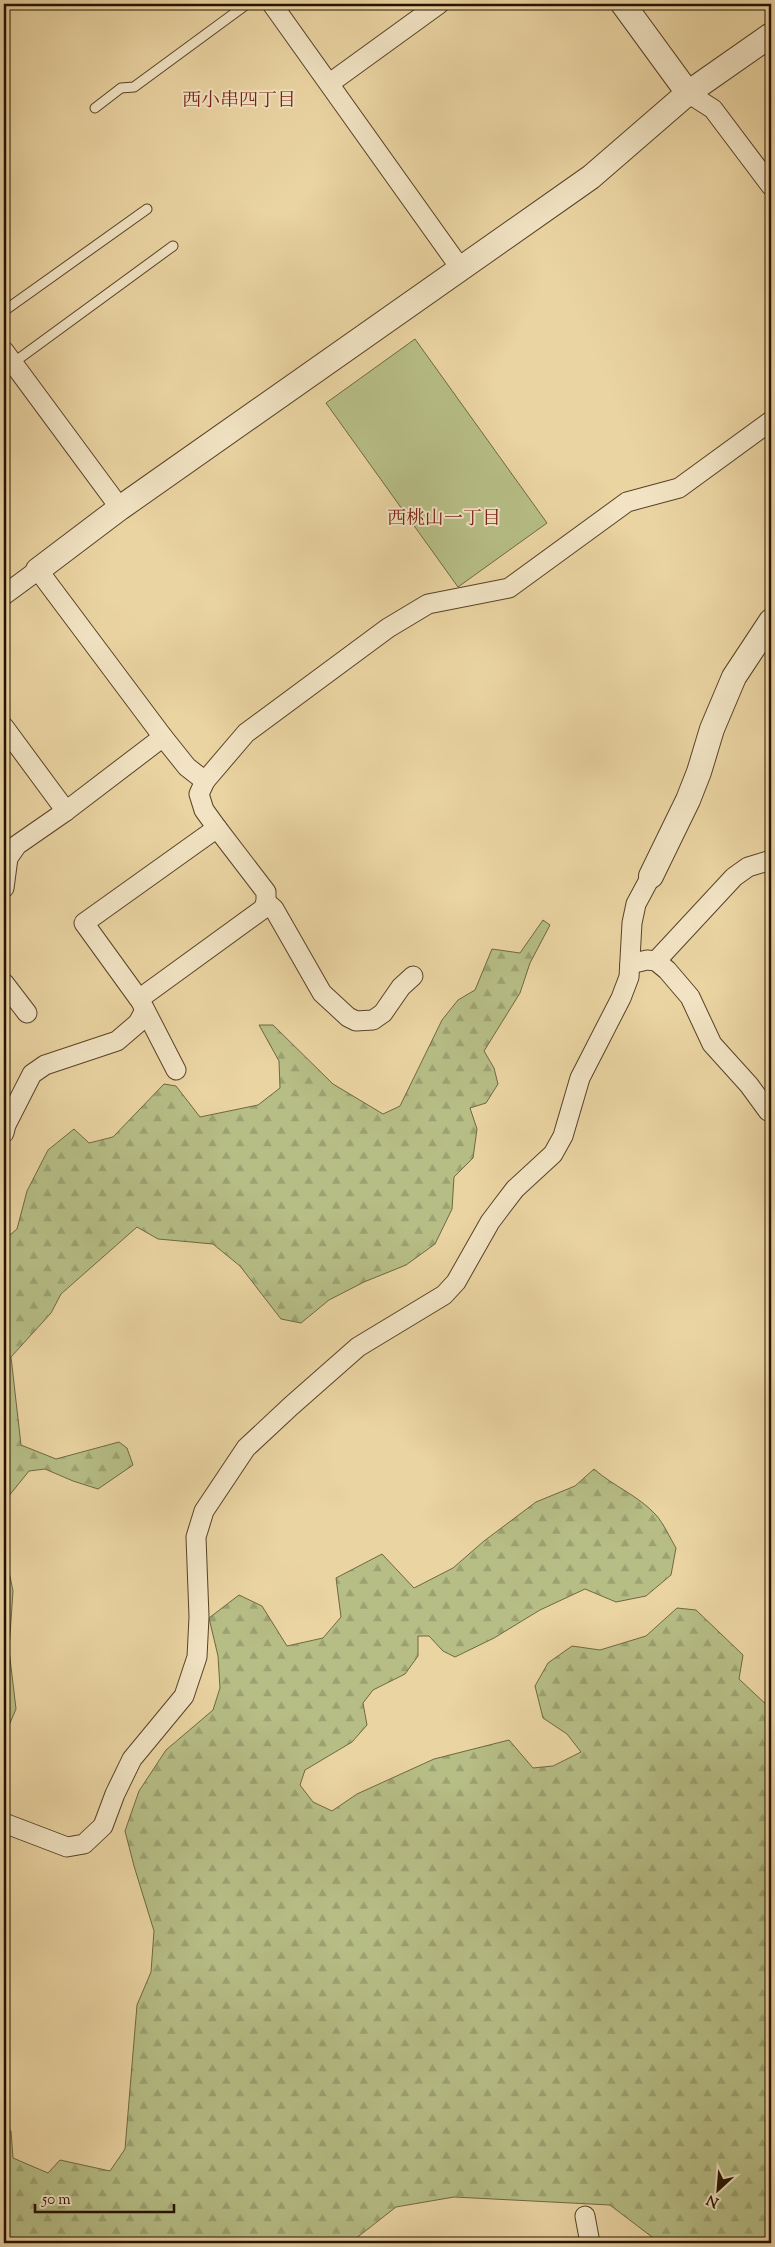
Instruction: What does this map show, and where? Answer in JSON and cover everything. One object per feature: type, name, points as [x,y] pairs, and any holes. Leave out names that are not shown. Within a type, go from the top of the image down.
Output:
[{"type":"street","points":[[272,4],[461,269]]},
{"type":"street","points":[[330,83],[439,4]]},
{"type":"street","points":[[624,4],[688,93],[713,109],[771,186]]},
{"type":"street","points":[[4,595],[120,508],[591,177],[688,93],[771,35]]},
{"type":"street","points":[[8,357],[120,508]]},
{"type":"street","points":[[4,1133],[6,1125],[32,1074],[45,1065],[117,1041],[138,1024],[142,1004],[263,909],[266,902],[266,892],[204,810],[199,794],[205,781],[246,733],[388,628],[428,604],[510,588],[627,502],[679,488],[771,421]]},
{"type":"street","points":[[38,570],[163,737],[187,767],[205,781]]},
{"type":"street","points":[[6,1828],[67,1847],[84,1844],[104,1826],[115,1794],[132,1759],[184,1696],[196,1657],[199,1617],[196,1537],[208,1504],[246,1448],[291,1406],[358,1347],[444,1295],[456,1282],[490,1222],[515,1189],[553,1154],[563,1136],[580,1078],[621,998],[629,977],[632,923],[636,904],[692,791],[712,729],[734,676],[771,621]]},
{"type":"street","points":[[4,727],[66,811]]},
{"type":"street","points":[[4,888],[8,858],[17,845],[66,811],[163,737]]},
{"type":"street","points":[[176,1070],[142,1004],[84,923],[217,828]]},
{"type":"street","points":[[656,961],[734,877],[748,867],[771,860]]},
{"type":"street","points":[[266,902],[274,908],[322,993],[348,1017],[356,1021],[373,1020],[383,1012],[401,987],[413,976]]},
{"type":"street","points":[[630,964],[647,960],[656,961],[667,970],[690,996],[712,1044],[768,1111],[771,1111]]},
{"type":"street","points":[[4,983],[27,1013]]},
{"type":"street","points":[[585,2216],[590,2243]]},
{"type":"lane","points":[[95,108],[121,88],[134,87],[247,4]]},
{"type":"lane","points":[[4,311],[147,209]]},
{"type":"lane","points":[[8,357],[173,246]]},
{"type":"green space","points":[[415,339],[547,523],[458,587],[326,403]]},
{"type":"green space","points":[[543,920],[550,925],[530,963],[520,993],[484,1051],[494,1068],[498,1084],[486,1103],[470,1108],[477,1129],[473,1158],[454,1177],[452,1209],[435,1244],[406,1265],[364,1282],[329,1300],[301,1323],[281,1319],[240,1266],[213,1244],[158,1239],[137,1227],[61,1294],[51,1313],[11,1357],[21,1445],[56,1459],[119,1442],[127,1448],[133,1465],[98,1489],[45,1469],[29,1471],[4,1502],[4,1240],[17,1229],[27,1191],[48,1150],[74,1129],[89,1143],[113,1137],[164,1084],[176,1086],[200,1117],[258,1105],[280,1088],[279,1061],[259,1025],[273,1025],[333,1084],[383,1114],[400,1106],[442,1020],[458,1000],[475,990],[492,949],[520,953]]},
{"type":"green space","points":[[594,1469],[642,1502],[659,1519],[676,1548],[671,1575],[646,1596],[616,1602],[585,1589],[540,1610],[494,1638],[455,1657],[443,1651],[429,1636],[418,1636],[418,1656],[405,1674],[373,1690],[363,1703],[367,1725],[352,1742],[305,1770],[300,1785],[313,1802],[332,1811],[357,1794],[434,1759],[509,1740],[533,1768],[553,1766],[581,1752],[567,1734],[543,1718],[535,1686],[548,1663],[572,1646],[600,1650],[646,1636],[677,1608],[696,1610],[743,1655],[739,1679],[771,1709],[771,2243],[660,2243],[610,2205],[454,2197],[396,2207],[350,2243],[4,2243],[4,2126],[11,2131],[13,2158],[48,2173],[60,2160],[110,2171],[125,2149],[137,2005],[151,1972],[154,1931],[125,1831],[139,1791],[166,1750],[213,1710],[220,1688],[218,1656],[209,1618],[239,1595],[262,1606],[287,1646],[323,1638],[341,1617],[336,1578],[382,1554],[414,1588],[453,1568],[484,1541],[536,1502],[575,1486]]},
{"type":"green space","points":[[4,1522],[5,1552],[13,1591],[9,1650],[16,1709],[4,1737]]},
{"type":"district","name":"西小串四丁目","points":[[239,99]]},
{"type":"district","name":"西桃山一丁目","points":[[444,517]]}]
